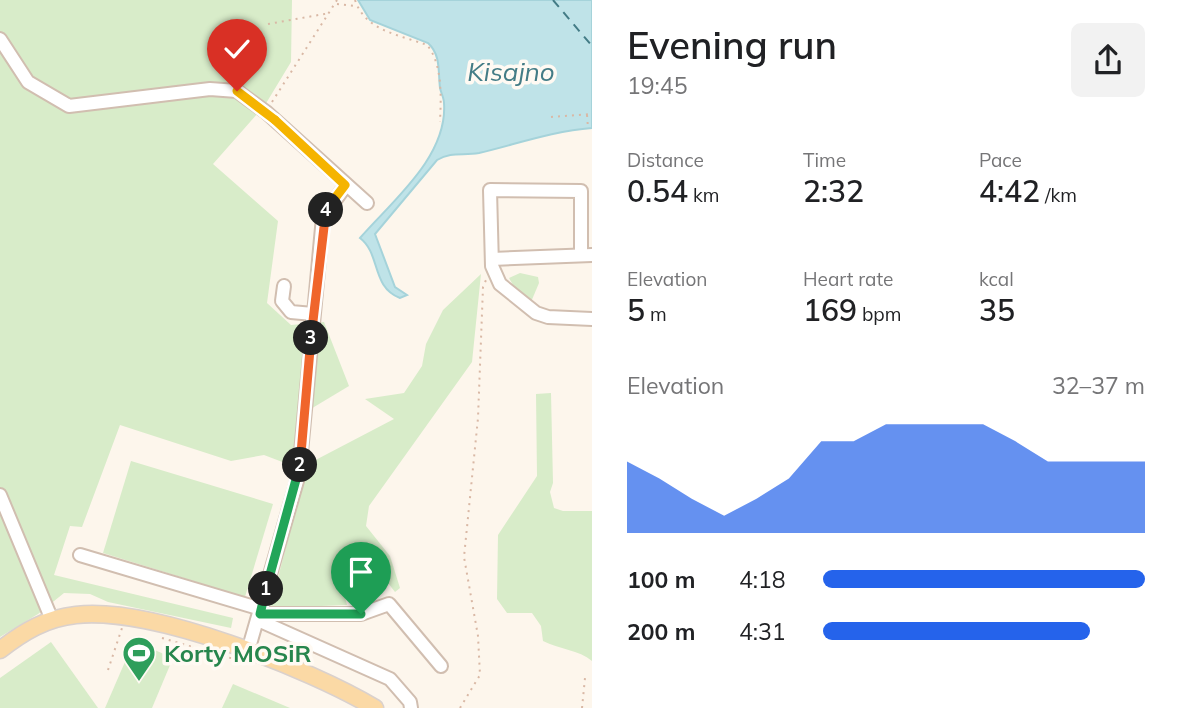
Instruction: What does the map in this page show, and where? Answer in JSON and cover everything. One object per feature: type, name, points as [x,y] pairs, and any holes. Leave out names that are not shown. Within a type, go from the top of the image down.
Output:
[{"type":"main road","points":[[0,650],[31,628],[77,615],[124,626],[207,636],[242,656],[322,681],[375,708]]},
{"type":"lane","points":[[0,39],[28,82],[55,101],[69,106],[124,97],[226,89],[237,91],[265,112],[367,203]]},
{"type":"lane","points":[[242,656],[259,615],[299,474],[323,217],[345,185]]},
{"type":"lane","points":[[492,263],[587,255],[581,191],[489,190],[492,263],[500,284],[536,313],[556,318],[592,319]]},
{"type":"lane","points":[[284,286],[282,301],[291,312],[313,314]]},
{"type":"lane","points":[[0,495],[52,620]]},
{"type":"lane","points":[[79,555],[259,615],[390,679],[410,702],[411,708]]},
{"type":"lane","points":[[259,615],[361,614],[389,604],[441,666]]},
{"type":"path","points":[[355,0],[363,17],[374,26],[427,45],[431,50],[438,71],[440,122]]},
{"type":"path","points":[[265,112],[337,2],[357,6]]},
{"type":"path","points":[[268,24],[331,13]]},
{"type":"path","points":[[587,114],[588,128]]},
{"type":"path","points":[[551,117],[592,114]]},
{"type":"path","points":[[460,708],[480,675],[478,636],[464,557],[478,418],[483,287],[492,263]]},
{"type":"path","points":[[108,670],[124,626]]},
{"type":"path","points":[[161,637],[242,656]]},
{"type":"path","points":[[582,708],[585,678]]},
{"type":"green space","points":[[0,0],[292,0],[291,62],[265,105],[213,164],[278,221],[267,303],[291,325],[324,322],[349,386],[309,410],[306,465],[394,419],[365,399],[404,393],[422,366],[426,344],[443,310],[481,274],[472,362],[369,506],[366,526],[390,556],[400,588],[395,592],[371,561],[336,563],[347,605],[270,608],[306,471],[264,455],[231,461],[120,425],[82,527],[70,526],[54,575],[233,618],[231,628],[108,602],[90,594],[64,593],[38,614],[0,637]]},
{"type":"green space","points":[[520,273],[538,277],[539,283],[531,302],[517,292],[509,278]]},
{"type":"green space","points":[[551,393],[553,483],[550,492],[554,508],[563,511],[592,511],[592,661],[581,654],[543,641],[541,626],[532,613],[507,613],[497,599],[498,535],[537,476],[536,394]]},
{"type":"green space","points":[[131,461],[273,504],[245,597],[103,553]]},
{"type":"green space","name":"Korty MOSiR","points":[[134,641],[173,658],[152,708],[105,708]]},
{"type":"green space","points":[[51,642],[98,708],[0,708],[0,678]]},
{"type":"green space","points":[[233,684],[290,708],[222,708]]},
{"type":"water","name":"Kisajno","points":[[358,0],[592,0],[592,128],[437,160],[375,234],[395,287],[407,295],[400,298],[384,286],[367,245],[360,238],[401,194],[427,160],[443,123],[444,101],[437,58],[428,43],[370,20]]},
{"type":"ferry route","points":[[553,0],[592,46]]},
{"type":"place","name":"Korty MOSiR","points":[[139,683]]},
{"type":"route","points":[[237,91],[265,112],[345,185],[323,217],[299,474],[260,614],[361,614]]}]
